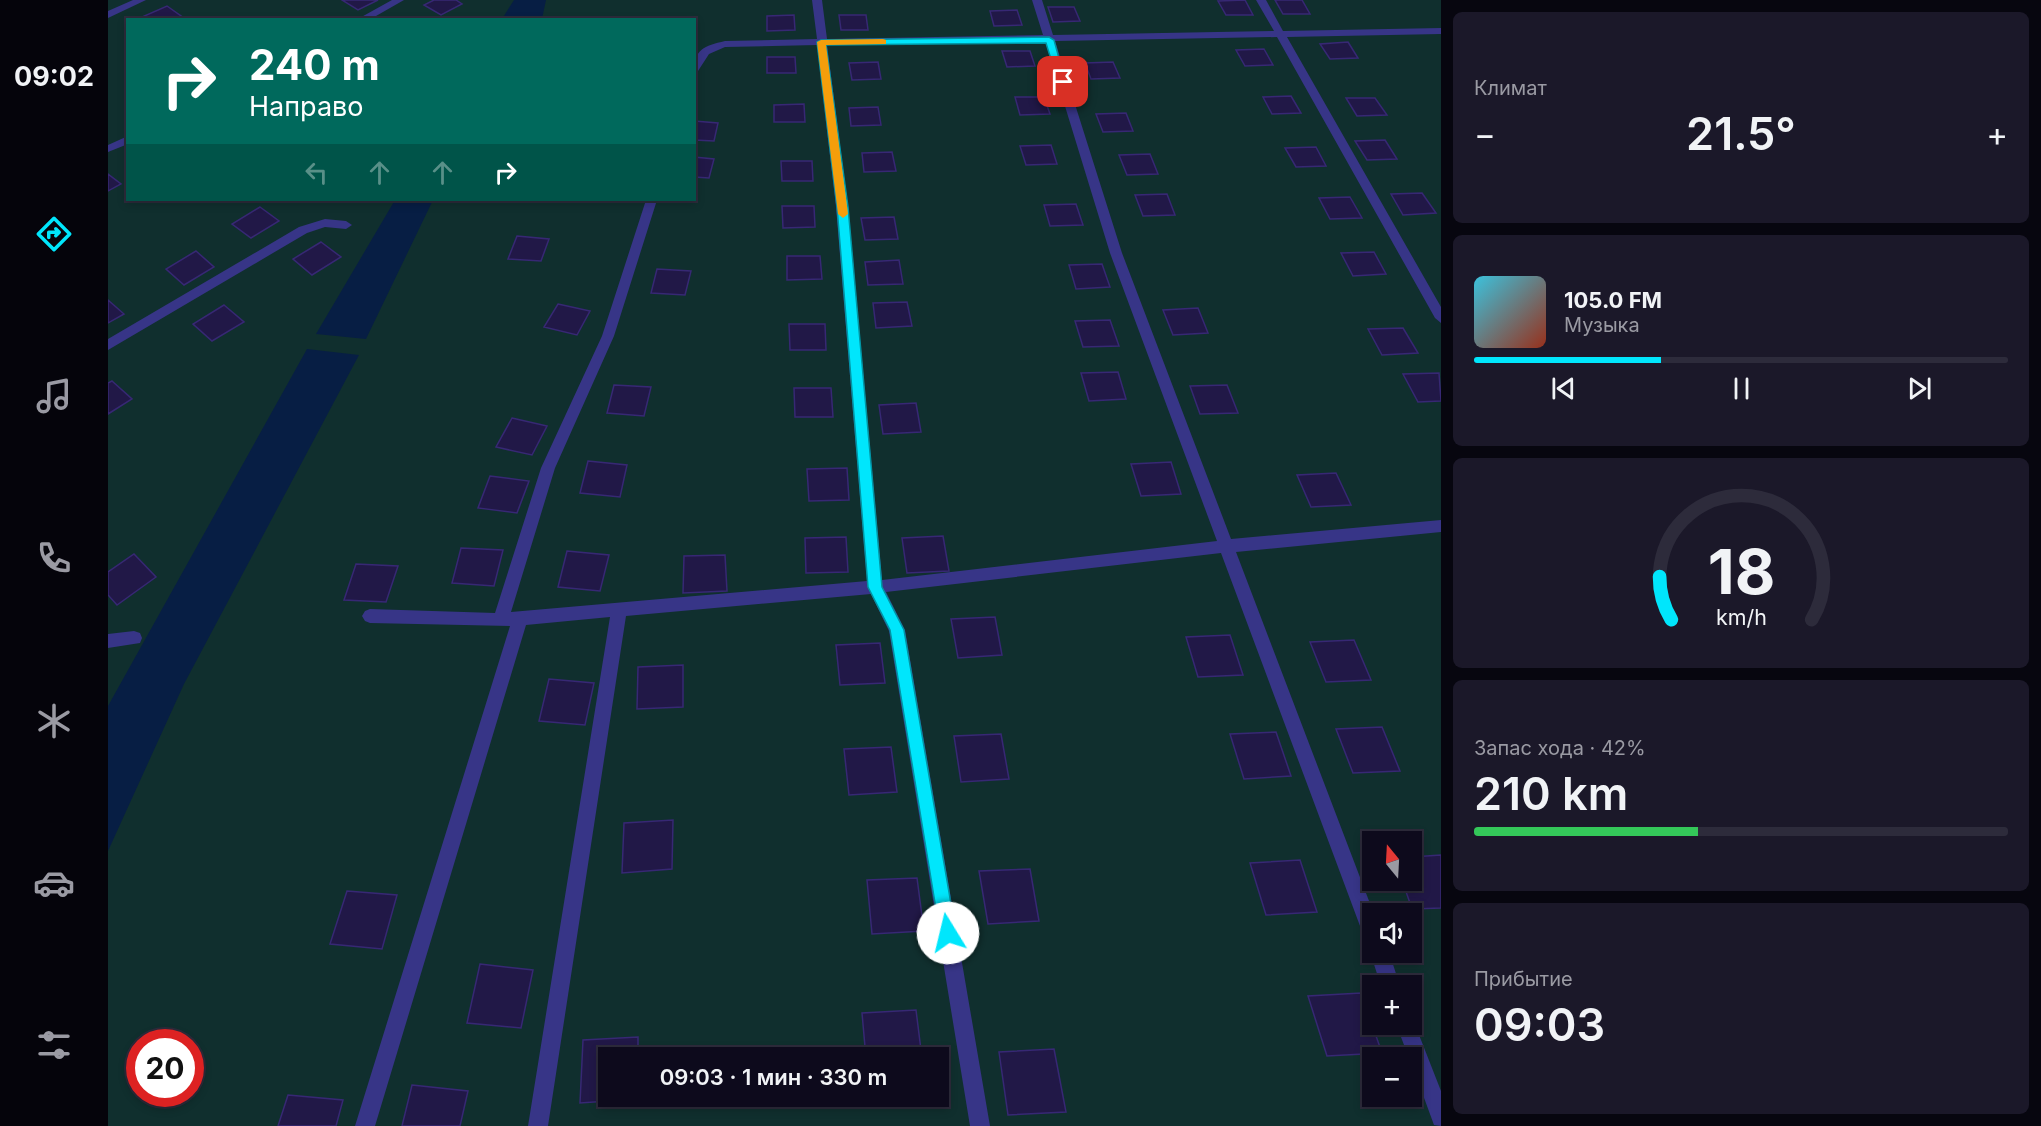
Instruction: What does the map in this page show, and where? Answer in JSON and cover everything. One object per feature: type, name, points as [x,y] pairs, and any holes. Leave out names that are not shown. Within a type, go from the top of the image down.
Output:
[{"type":"lane","points":[[108,15],[141,0]]},
{"type":"lane","points":[[365,18],[399,0]]},
{"type":"lane","points":[[817,0],[843,207],[875,587],[897,630],[980,1126]]},
{"type":"lane","points":[[1038,0],[1116,253],[1362,907]]},
{"type":"lane","points":[[1261,0],[1441,318]]},
{"type":"lane","points":[[696,63],[699,55],[709,48],[725,44],[1049,40],[1441,31]]},
{"type":"lane","points":[[108,149],[126,140]]},
{"type":"lane","points":[[501,620],[548,468],[608,336],[651,201]]},
{"type":"lane","points":[[108,345],[303,230],[325,223],[346,225]]},
{"type":"lane","points":[[370,616],[501,620],[875,587],[1228,546],[1441,526]]},
{"type":"lane","points":[[538,1126],[619,609]]},
{"type":"lane","points":[[365,1126],[520,618]]},
{"type":"lane","points":[[108,641],[134,638]]},
{"type":"lane","points":[[1410,1035],[1441,1118]]},
{"type":"green space","points":[[108,0],[1441,0],[1441,1126],[108,1126]]},
{"type":"water","points":[[514,0],[546,0],[542,18],[503,18]]},
{"type":"water","points":[[394,201],[433,201],[366,339],[316,334]]},
{"type":"water","points":[[307,349],[359,355],[184,684],[108,851],[108,706]]},
{"type":"building","points":[[342,0],[378,0],[358,10]]},
{"type":"building","points":[[434,0],[456,0],[462,4],[441,15],[424,5]]},
{"type":"building","points":[[1245,0],[1253,15],[1226,15],[1218,1]]},
{"type":"building","points":[[1275,0],[1302,0],[1310,14],[1283,14]]},
{"type":"building","points":[[167,6],[181,16],[177,18],[142,17]]},
{"type":"building","points":[[1048,7],[1074,7],[1080,21],[1053,22]]},
{"type":"building","points":[[1017,10],[1022,25],[994,26],[990,11]]},
{"type":"building","points":[[794,15],[795,30],[767,31],[767,16]]},
{"type":"building","points":[[839,15],[866,15],[868,30],[841,30]]},
{"type":"building","points":[[1348,42],[1358,58],[1330,59],[1320,44]]},
{"type":"building","points":[[1264,49],[1273,65],[1245,66],[1236,50]]},
{"type":"building","points":[[1002,51],[1030,51],[1035,66],[1007,67]]},
{"type":"building","points":[[767,57],[795,57],[796,73],[767,73]]},
{"type":"building","points":[[878,62],[881,79],[852,80],[849,63]]},
{"type":"building","points":[[1113,62],[1120,78],[1091,79],[1085,63]]},
{"type":"building","points":[[1291,96],[1301,113],[1272,114],[1263,97]]},
{"type":"building","points":[[1015,97],[1044,97],[1050,114],[1020,115]]},
{"type":"building","points":[[1346,98],[1375,98],[1387,115],[1357,116]]},
{"type":"building","points":[[804,104],[805,122],[774,122],[774,105]]},
{"type":"building","points":[[878,107],[881,125],[851,126],[849,108]]},
{"type":"building","points":[[1126,113],[1133,131],[1103,132],[1096,114]]},
{"type":"building","points":[[696,121],[718,123],[714,141],[696,140]]},
{"type":"building","points":[[1385,140],[1397,159],[1367,160],[1355,141]]},
{"type":"building","points":[[1051,145],[1057,164],[1026,165],[1020,146]]},
{"type":"building","points":[[1316,147],[1326,166],[1296,167],[1285,148]]},
{"type":"building","points":[[892,152],[896,171],[864,172],[862,153]]},
{"type":"building","points":[[1150,154],[1158,174],[1127,175],[1119,155]]},
{"type":"building","points":[[696,157],[714,159],[709,178],[696,177]]},
{"type":"building","points":[[781,161],[812,161],[813,181],[782,181]]},
{"type":"building","points":[[108,174],[121,184],[108,191]]},
{"type":"building","points":[[1422,193],[1436,213],[1403,215],[1391,194]]},
{"type":"building","points":[[1167,194],[1175,215],[1143,216],[1135,195]]},
{"type":"building","points":[[1350,197],[1362,218],[1330,219],[1319,198]]},
{"type":"building","points":[[1076,204],[1083,225],[1050,226],[1044,205]]},
{"type":"building","points":[[782,206],[814,206],[815,227],[783,228]]},
{"type":"building","points":[[260,207],[279,221],[251,238],[232,224]]},
{"type":"building","points":[[894,217],[898,239],[865,240],[861,218]]},
{"type":"building","points":[[517,236],[549,239],[541,261],[508,259]]},
{"type":"building","points":[[321,242],[341,257],[312,275],[293,259]]},
{"type":"building","points":[[196,251],[214,267],[184,285],[166,269]]},
{"type":"building","points":[[1374,252],[1386,274],[1353,276],[1341,253]]},
{"type":"building","points":[[787,256],[820,256],[822,279],[787,280]]},
{"type":"building","points":[[899,260],[903,284],[868,285],[865,262]]},
{"type":"building","points":[[1102,264],[1110,287],[1076,289],[1069,265]]},
{"type":"building","points":[[657,269],[691,271],[685,295],[651,293]]},
{"type":"building","points":[[108,300],[124,314],[108,323]]},
{"type":"building","points":[[907,302],[912,326],[876,328],[873,303]]},
{"type":"building","points":[[558,304],[590,311],[577,335],[544,327]]},
{"type":"building","points":[[224,305],[244,322],[212,341],[193,324]]},
{"type":"building","points":[[1198,308],[1208,333],[1173,335],[1163,310]]},
{"type":"building","points":[[1110,320],[1119,346],[1083,347],[1075,321]]},
{"type":"building","points":[[789,324],[825,324],[826,350],[790,350]]},
{"type":"building","points":[[1403,328],[1418,353],[1382,355],[1368,329]]},
{"type":"building","points":[[1118,372],[1126,399],[1089,401],[1081,373]]},
{"type":"building","points":[[1439,373],[1441,401],[1418,402],[1403,374]]},
{"type":"building","points":[[112,381],[132,399],[108,414],[108,383]]},
{"type":"building","points":[[614,385],[651,387],[644,416],[607,413]]},
{"type":"building","points":[[1227,385],[1238,413],[1200,414],[1190,386]]},
{"type":"building","points":[[794,388],[831,388],[833,417],[795,417]]},
{"type":"building","points":[[916,403],[921,432],[883,434],[879,405]]},
{"type":"building","points":[[512,418],[547,426],[532,455],[496,447]]},
{"type":"building","points":[[588,461],[627,465],[620,497],[580,493]]},
{"type":"building","points":[[1171,462],[1181,494],[1141,496],[1131,464]]},
{"type":"building","points":[[847,468],[849,500],[809,501],[807,469]]},
{"type":"building","points":[[1336,473],[1351,505],[1311,507],[1297,475]]},
{"type":"building","points":[[490,476],[529,481],[517,513],[478,508]]},
{"type":"building","points":[[943,536],[949,571],[907,573],[902,538]]},
{"type":"building","points":[[846,537],[848,572],[806,573],[805,538]]},
{"type":"building","points":[[461,548],[503,550],[494,586],[452,583]]},
{"type":"building","points":[[567,551],[609,555],[600,591],[558,587]]},
{"type":"building","points":[[134,554],[156,577],[117,605],[108,595],[108,572]]},
{"type":"building","points":[[725,555],[727,591],[683,593],[684,556]]},
{"type":"building","points":[[356,564],[398,566],[386,602],[344,600]]},
{"type":"building","points":[[995,617],[1002,655],[958,658],[951,619]]},
{"type":"building","points":[[1230,635],[1243,675],[1198,677],[1186,637]]},
{"type":"building","points":[[1354,640],[1371,680],[1326,682],[1310,642]]},
{"type":"building","points":[[880,643],[885,683],[840,685],[836,645]]},
{"type":"building","points":[[683,665],[683,707],[637,709],[638,667]]},
{"type":"building","points":[[549,679],[594,683],[585,725],[539,721]]},
{"type":"building","points":[[1382,727],[1400,771],[1353,773],[1336,729]]},
{"type":"building","points":[[1276,732],[1291,776],[1244,779],[1230,734]]},
{"type":"building","points":[[1001,734],[1009,779],[961,782],[954,736]]},
{"type":"building","points":[[891,747],[897,792],[849,795],[844,749]]},
{"type":"building","points":[[673,820],[672,869],[622,873],[624,823]]},
{"type":"building","points":[[1441,855],[1441,908],[1422,909],[1422,903],[1410,903],[1406,891],[1422,891],[1422,856]]},
{"type":"building","points":[[1300,860],[1317,912],[1266,915],[1250,863]]},
{"type":"building","points":[[1030,869],[1039,921],[988,924],[979,871]]},
{"type":"building","points":[[917,878],[924,931],[872,934],[867,880]]},
{"type":"building","points":[[347,891],[397,895],[382,949],[330,944]]},
{"type":"building","points":[[480,964],[533,970],[521,1028],[467,1023]]},
{"type":"building","points":[[1361,993],[1362,1035],[1376,1035],[1380,1047],[1362,1047],[1362,1054],[1327,1056],[1308,996]]},
{"type":"building","points":[[916,1010],[921,1047],[865,1047],[862,1013]]},
{"type":"building","points":[[638,1037],[638,1047],[598,1047],[598,1102],[580,1103],[583,1040]]},
{"type":"building","points":[[1054,1049],[1066,1112],[1008,1115],[999,1052]]},
{"type":"building","points":[[412,1085],[468,1091],[460,1126],[402,1126]]},
{"type":"building","points":[[288,1095],[343,1100],[336,1126],[278,1126]]},
{"type":"slow traffic","points":[[843,214],[821,42],[883,42]]},
{"type":"route","points":[[948,933],[897,630],[875,587],[843,207],[821,42],[1049,40],[1063,82]]}]
